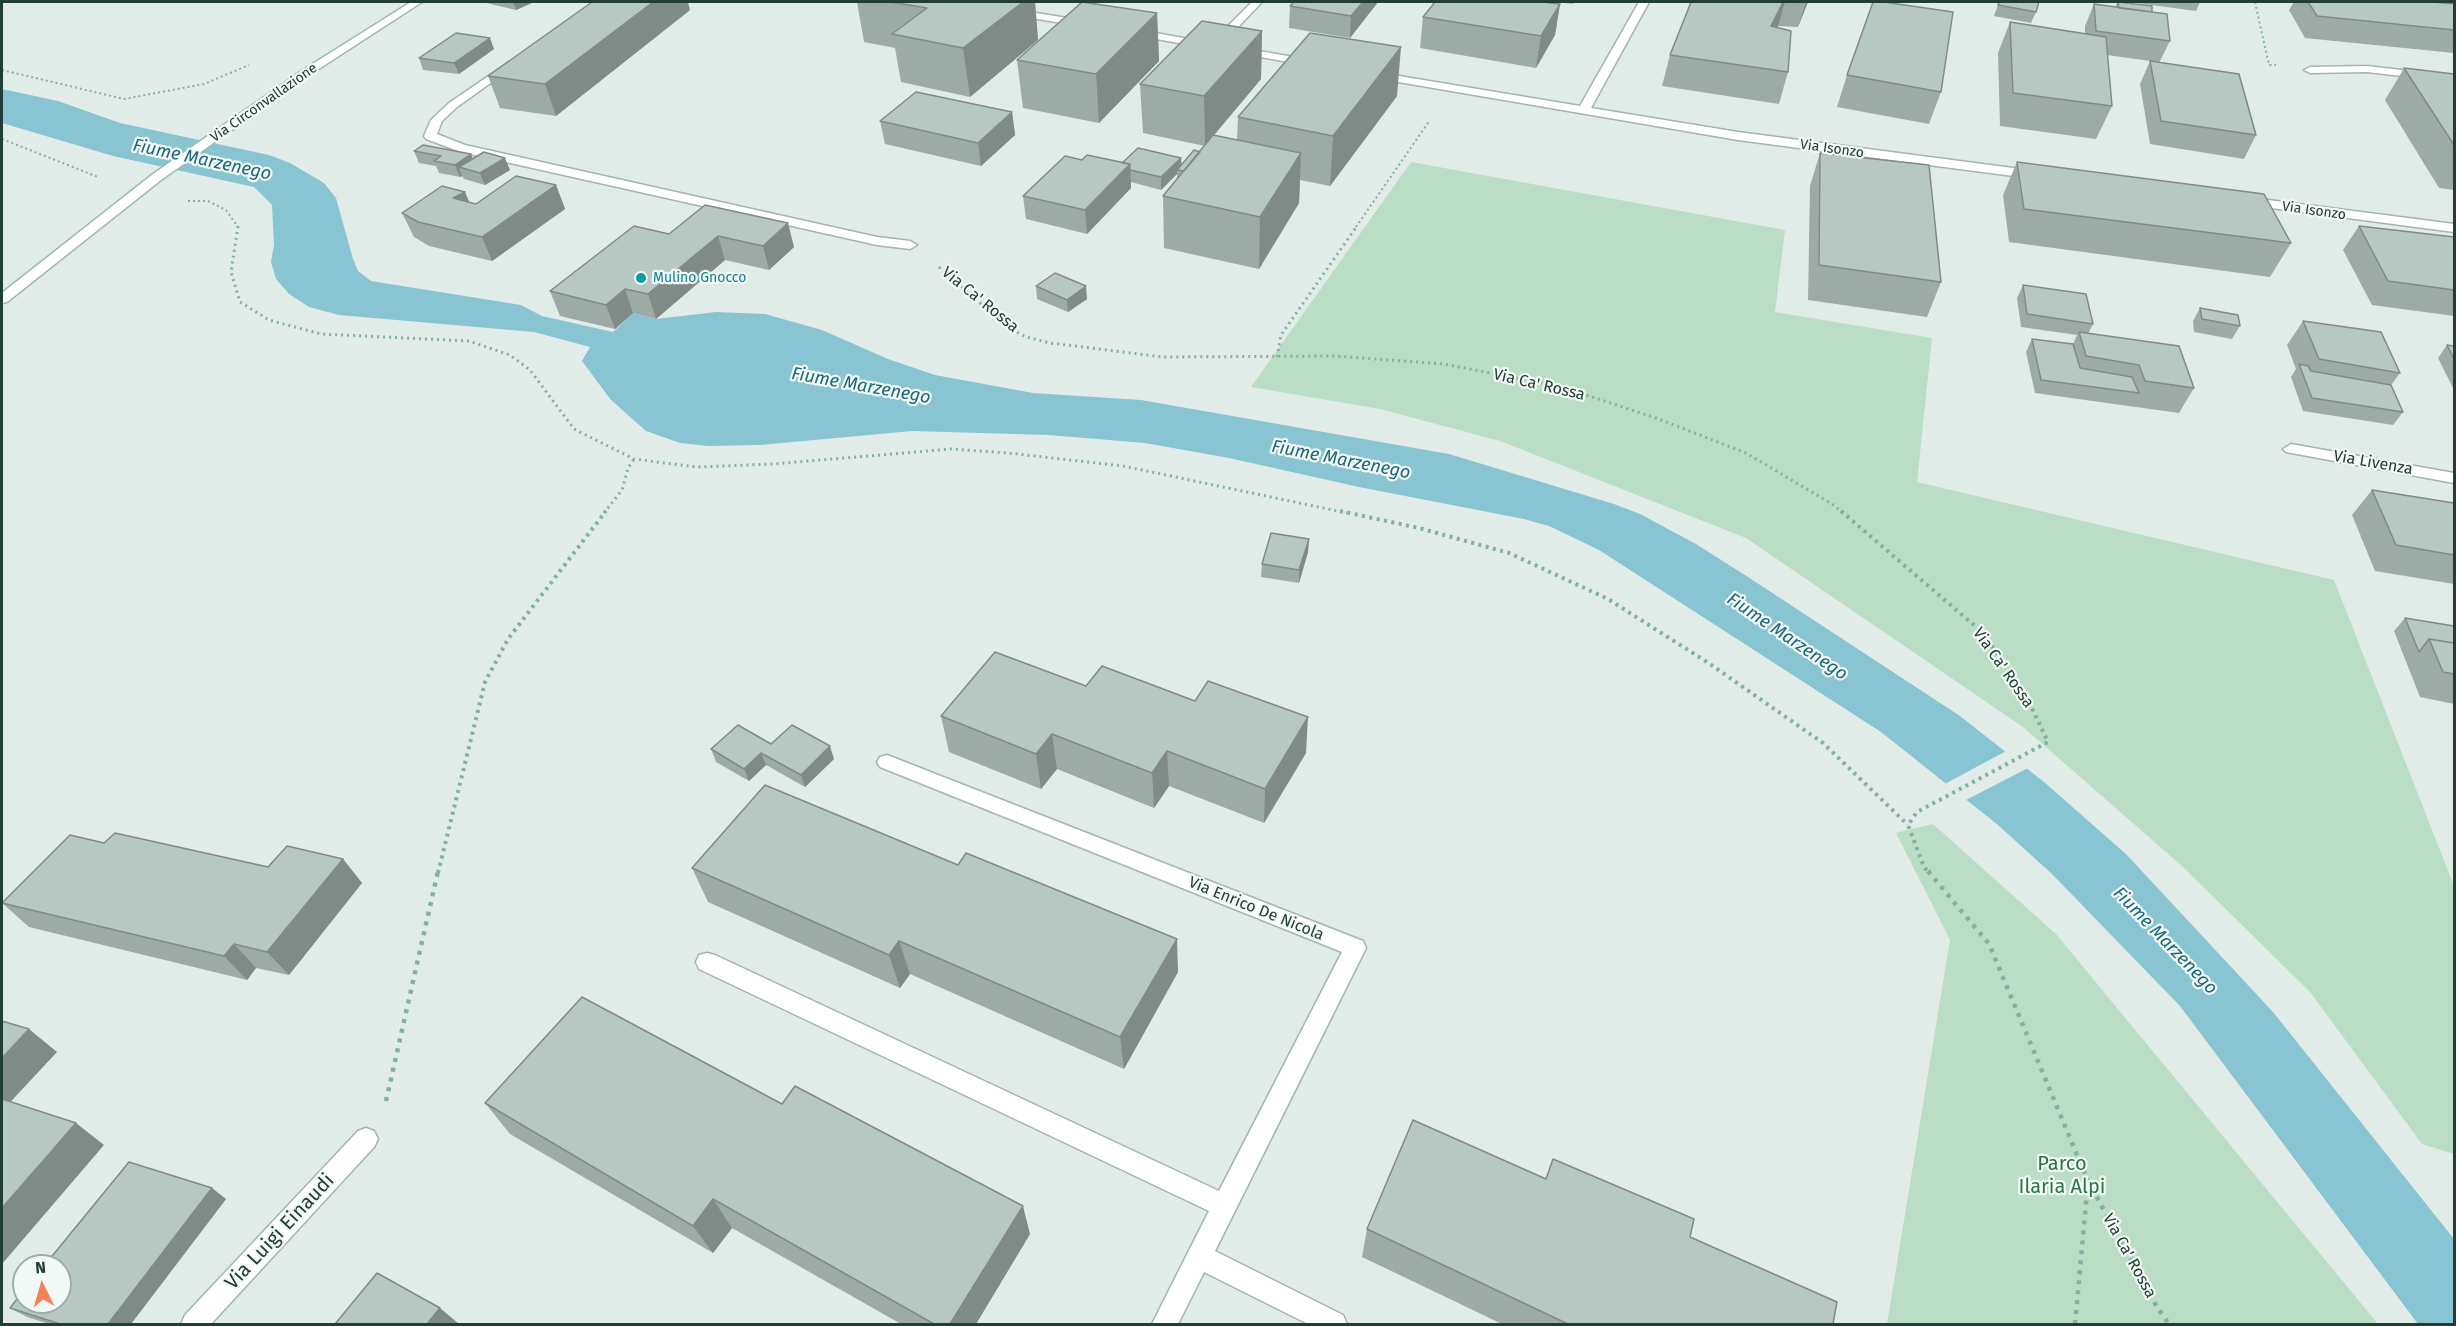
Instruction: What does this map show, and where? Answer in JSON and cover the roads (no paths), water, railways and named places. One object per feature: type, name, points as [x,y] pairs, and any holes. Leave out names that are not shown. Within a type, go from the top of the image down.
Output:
[{"type":"street","name":"Via Circonvallazione","points":[[2,299],[157,177],[307,72],[417,2]]},
{"type":"street","points":[[1214,46],[1257,2]]},
{"type":"street","points":[[1583,111],[1644,2]]},
{"type":"street","points":[[998,9],[1100,27]]},
{"type":"street","points":[[1123,31],[1327,66]]},
{"type":"street","points":[[521,57],[453,105],[437,120],[430,136],[472,150],[877,241],[910,245]]},
{"type":"street","points":[[2310,70],[2367,69],[2454,79]]},
{"type":"street","name":"Via Isonzo","points":[[1361,72],[1761,140],[2043,176]]},
{"type":"street","name":"Via Isonzo","points":[[2229,199],[2454,228]]},
{"type":"street","name":"Via Livenza","points":[[2291,449],[2454,478]]},
{"type":"street","name":"Via Enrico De Nicola","points":[[887,762],[1355,948],[1165,1324]]},
{"type":"street","points":[[707,962],[1224,1206]]},
{"type":"street","name":"Via Luigi Einaudi","points":[[194,1324],[366,1139]]},
{"type":"street","points":[[1198,1256],[1334,1324]]},
{"type":"water","name":"Fiume Marzenego","points":[[2,89],[58,101],[120,123],[269,155],[290,163],[324,183],[336,198],[358,271],[371,281],[521,305],[542,316],[613,332],[633,313],[656,319],[716,312],[765,314],[822,330],[888,359],[935,375],[1033,393],[1141,400],[1449,454],[1640,514],[1696,544],[1960,716],[2044,782],[2126,854],[2273,1012],[2454,1239],[2454,1324],[2418,1324],[2180,1006],[2052,874],[1998,825],[1881,732],[1599,550],[1549,526],[1524,519],[1359,487],[1229,458],[1145,443],[1049,435],[912,431],[760,445],[708,446],[680,443],[646,431],[611,400],[582,361],[590,347],[534,332],[339,315],[309,307],[289,294],[276,279],[271,262],[274,245],[272,205],[254,187],[113,156],[2,123]]},
{"type":"place","name":"Mulino Gnocco","points":[[641,278]]},
{"type":"park label","name":"Parco Ilaria Alpi","points":[[2062,1176]]}]
